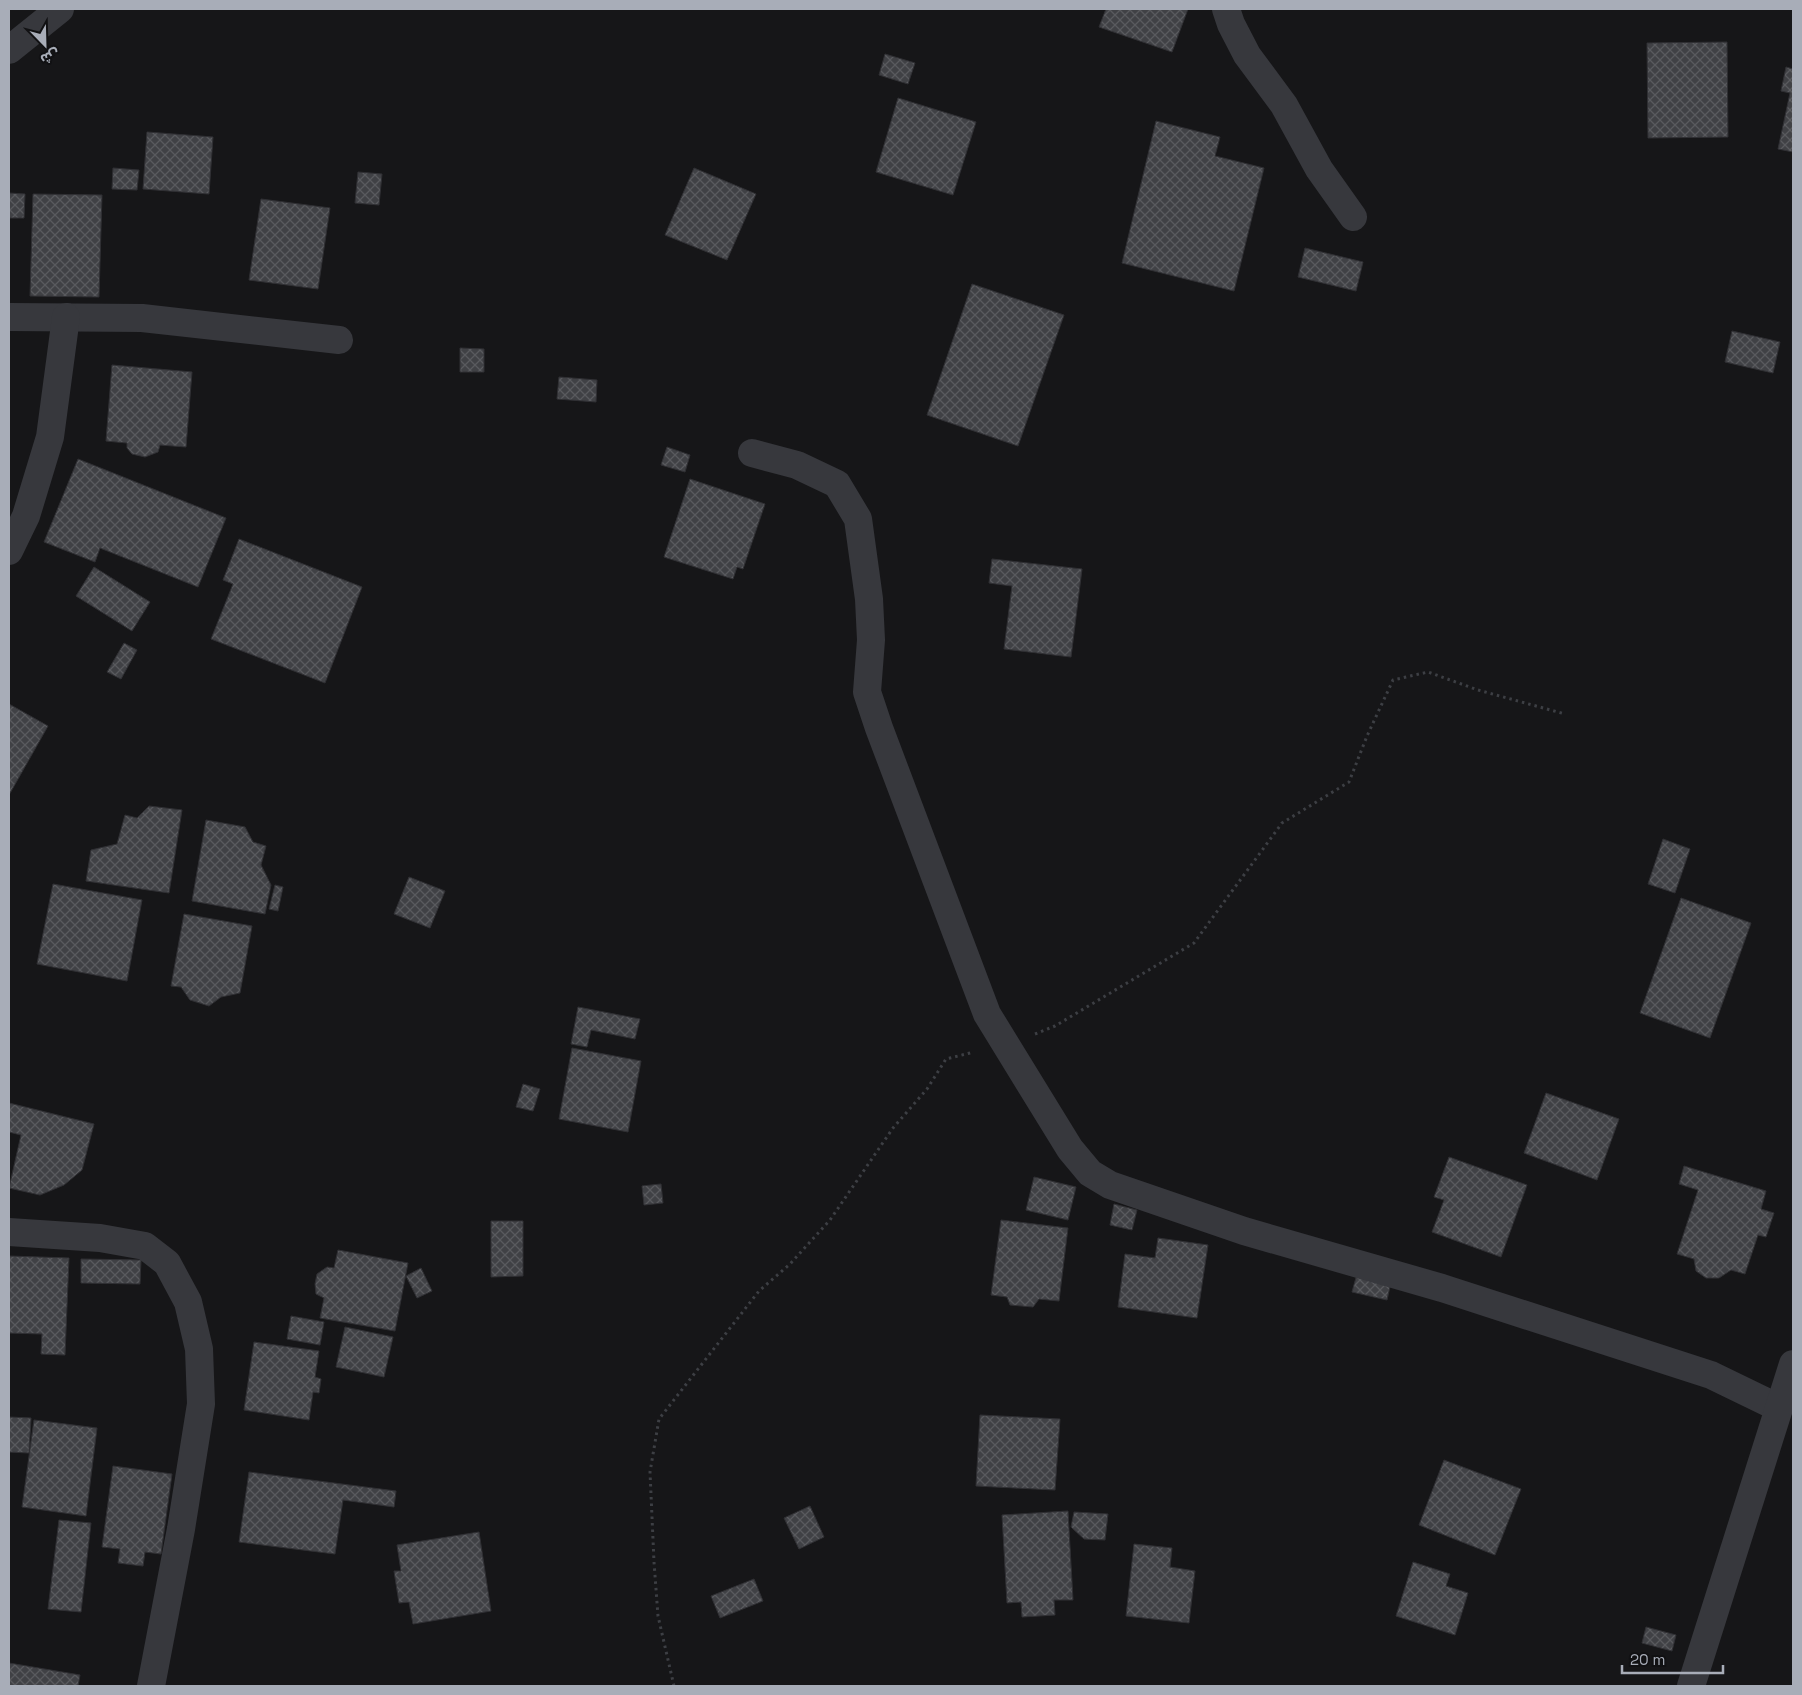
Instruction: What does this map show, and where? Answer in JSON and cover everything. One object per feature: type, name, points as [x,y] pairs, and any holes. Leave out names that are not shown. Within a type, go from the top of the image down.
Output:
[{"type":"street","points":[[9,50],[60,9]]},
{"type":"street","points":[[1226,9],[1231,24],[1247,55],[1284,104],[1319,170],[1353,217]]},
{"type":"street","points":[[9,317],[142,318],[339,340]]},
{"type":"street","points":[[9,551],[26,516],[50,438],[66,317]]},
{"type":"street","points":[[752,453],[797,465],[837,484],[858,518],[869,599],[871,640],[866,692],[987,1014],[1070,1149],[1090,1174],[1110,1185],[1244,1231],[1442,1288],[1711,1374],[1779,1408]]},
{"type":"street","points":[[9,1232],[100,1238],[144,1246],[167,1263],[188,1302],[199,1349],[201,1404],[181,1529],[150,1686]]},
{"type":"street","points":[[1691,1686],[1793,1364]]},
{"type":"path","points":[[674,1686],[658,1616],[654,1562],[650,1472],[658,1418],[759,1291],[790,1264],[830,1220],[893,1128],[927,1089],[946,1059],[1007,1046],[1055,1026],[1194,943],[1282,823],[1349,782],[1367,736],[1393,680],[1428,672],[1478,690],[1565,714]]},
{"type":"building","points":[[1106,9],[1188,9],[1172,52],[1099,27]]},
{"type":"building","points":[[1727,42],[1728,137],[1648,138],[1647,43]]},
{"type":"building","points":[[885,54],[915,63],[908,84],[879,75]]},
{"type":"building","points":[[1786,67],[1793,69],[1793,152],[1778,149],[1790,93],[1781,91]]},
{"type":"building","points":[[898,98],[976,122],[953,195],[876,172]]},
{"type":"building","points":[[1156,121],[1220,137],[1215,156],[1264,168],[1234,291],[1122,263]]},
{"type":"building","points":[[147,132],[213,137],[209,194],[143,189]]},
{"type":"building","points":[[113,168],[139,170],[137,190],[112,189]]},
{"type":"building","points":[[694,168],[756,194],[727,260],[665,235]]},
{"type":"building","points":[[358,172],[382,174],[379,205],[355,203]]},
{"type":"building","points":[[9,193],[25,194],[24,218],[9,218]]},
{"type":"building","points":[[33,194],[102,195],[99,297],[30,296]]},
{"type":"building","points":[[261,199],[330,208],[318,289],[249,280]]},
{"type":"building","points":[[1305,248],[1363,262],[1356,291],[1298,277]]},
{"type":"building","points":[[972,284],[1064,315],[1018,446],[927,415]]},
{"type":"building","points":[[1732,331],[1780,342],[1773,373],[1725,362]]},
{"type":"building","points":[[460,348],[484,349],[484,372],[460,372]]},
{"type":"building","points":[[112,365],[192,372],[186,447],[160,445],[158,452],[145,457],[132,454],[127,448],[127,443],[106,441]]},
{"type":"building","points":[[559,377],[597,380],[596,402],[557,399]]},
{"type":"building","points":[[667,447],[690,455],[685,472],[661,465]]},
{"type":"building","points":[[78,459],[226,518],[198,587],[100,548],[95,562],[44,542]]},
{"type":"building","points":[[690,479],[765,504],[743,569],[737,567],[733,579],[664,557]]},
{"type":"building","points":[[239,539],[362,587],[325,683],[211,639],[233,584],[223,580]]},
{"type":"building","points":[[992,559],[1082,569],[1071,657],[1004,649],[1012,586],[989,583]]},
{"type":"building","points":[[94,567],[150,602],[132,631],[76,596]]},
{"type":"building","points":[[124,643],[137,650],[121,679],[107,672]]},
{"type":"building","points":[[9,704],[48,726],[9,795]]},
{"type":"building","points":[[149,806],[182,810],[169,893],[86,881],[91,850],[117,844],[125,815],[137,818]]},
{"type":"building","points":[[206,820],[245,827],[253,842],[266,846],[261,865],[271,885],[265,914],[192,901]]},
{"type":"building","points":[[1663,839],[1690,849],[1675,893],[1648,884]]},
{"type":"building","points":[[409,877],[445,891],[430,928],[394,914]]},
{"type":"building","points":[[53,884],[142,900],[127,981],[37,964]]},
{"type":"building","points":[[275,885],[283,887],[278,911],[269,909]]},
{"type":"building","points":[[1681,898],[1751,923],[1710,1038],[1640,1013]]},
{"type":"building","points":[[184,914],[252,926],[240,993],[221,997],[209,1006],[190,1000],[181,987],[171,986]]},
{"type":"building","points":[[578,1007],[640,1019],[635,1039],[591,1030],[587,1047],[571,1044]]},
{"type":"building","points":[[572,1048],[641,1061],[628,1132],[559,1119]]},
{"type":"building","points":[[523,1084],[540,1089],[533,1111],[516,1107]]},
{"type":"building","points":[[1546,1093],[1619,1119],[1597,1180],[1524,1153]]},
{"type":"building","points":[[9,1103],[94,1124],[82,1170],[64,1185],[40,1195],[9,1188],[21,1135],[9,1132]]},
{"type":"building","points":[[1449,1157],[1527,1185],[1501,1257],[1432,1232],[1444,1200],[1434,1197]]},
{"type":"building","points":[[1684,1166],[1766,1191],[1761,1209],[1774,1213],[1766,1237],[1758,1235],[1745,1274],[1731,1270],[1719,1278],[1706,1278],[1696,1271],[1694,1259],[1677,1254],[1698,1190],[1679,1184]]},
{"type":"building","points":[[1034,1177],[1076,1187],[1068,1220],[1026,1210]]},
{"type":"building","points":[[661,1184],[663,1203],[644,1205],[642,1186]]},
{"type":"building","points":[[1114,1204],[1137,1210],[1132,1230],[1110,1225]]},
{"type":"building","points":[[1001,1220],[1068,1228],[1059,1301],[1039,1299],[1033,1307],[1010,1305],[1007,1297],[991,1295]]},
{"type":"building","points":[[491,1221],[523,1221],[523,1276],[491,1277]]},
{"type":"building","points":[[1158,1238],[1208,1245],[1197,1318],[1118,1307],[1125,1254],[1155,1258]]},
{"type":"building","points":[[338,1250],[408,1263],[395,1331],[320,1318],[324,1298],[316,1294],[317,1274],[327,1267],[334,1268]]},
{"type":"building","points":[[9,1256],[69,1258],[65,1355],[41,1354],[42,1334],[9,1333]]},
{"type":"building","points":[[81,1259],[141,1260],[140,1284],[81,1283]]},
{"type":"building","points":[[421,1268],[432,1291],[417,1298],[406,1276]]},
{"type":"building","points":[[1357,1274],[1391,1282],[1387,1300],[1352,1292]]},
{"type":"building","points":[[291,1316],[324,1322],[320,1345],[287,1339]]},
{"type":"building","points":[[345,1327],[393,1337],[384,1377],[336,1367]]},
{"type":"building","points":[[254,1342],[319,1351],[315,1377],[321,1379],[319,1393],[313,1392],[309,1420],[244,1410]]},
{"type":"building","points":[[980,1415],[1060,1419],[1055,1490],[976,1486]]},
{"type":"building","points":[[9,1417],[31,1418],[29,1453],[9,1452]]},
{"type":"building","points":[[34,1420],[97,1428],[86,1516],[22,1507]]},
{"type":"building","points":[[1444,1460],[1521,1489],[1495,1555],[1419,1525]]},
{"type":"building","points":[[113,1466],[172,1474],[161,1554],[145,1552],[143,1566],[118,1563],[120,1549],[102,1547]]},
{"type":"building","points":[[249,1472],[396,1491],[394,1507],[343,1500],[335,1554],[239,1542]]},
{"type":"building","points":[[810,1506],[824,1537],[799,1549],[784,1518]]},
{"type":"building","points":[[1068,1511],[1073,1600],[1054,1600],[1055,1615],[1022,1617],[1021,1602],[1007,1603],[1002,1515]]},
{"type":"building","points":[[1074,1512],[1108,1514],[1105,1540],[1084,1539],[1071,1527]]},
{"type":"building","points":[[59,1520],[91,1523],[81,1612],[48,1609]]},
{"type":"building","points":[[479,1532],[491,1611],[413,1624],[409,1602],[399,1603],[394,1571],[401,1571],[397,1545]]},
{"type":"building","points":[[1134,1544],[1172,1548],[1170,1567],[1195,1571],[1189,1623],[1126,1616]]},
{"type":"building","points":[[1413,1562],[1450,1574],[1446,1586],[1468,1593],[1455,1635],[1396,1616]]},
{"type":"building","points":[[754,1579],[763,1601],[720,1618],[711,1596]]},
{"type":"building","points":[[1646,1627],[1676,1635],[1672,1651],[1642,1643]]},
{"type":"building","points":[[9,1663],[80,1675],[78,1686],[9,1686]]}]
